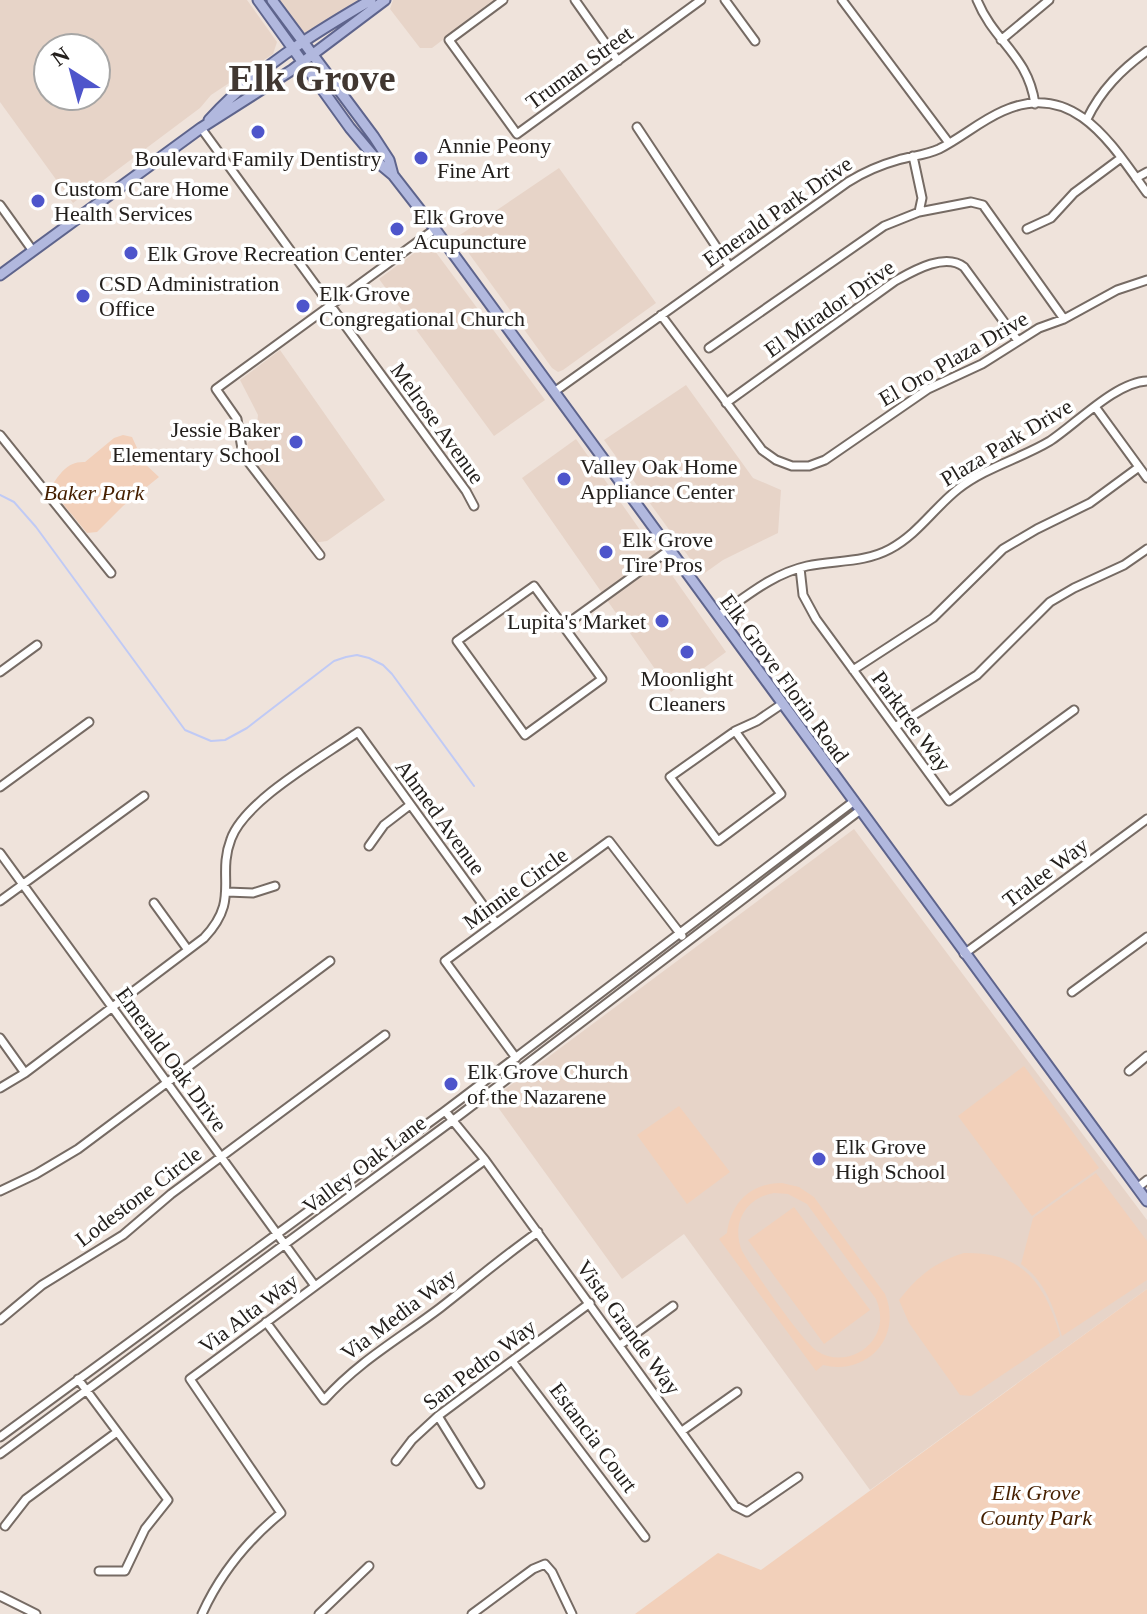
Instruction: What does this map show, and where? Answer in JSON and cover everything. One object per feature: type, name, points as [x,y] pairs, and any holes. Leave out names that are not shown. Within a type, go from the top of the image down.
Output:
[{"type":"main road","name":"Elk Grove Florin Road","points":[[258,0],[350,128],[393,175],[435,229],[1147,1201]]},
{"type":"main road","name":"Elk Grove Florin Road","points":[[272,0],[374,137],[389,160],[393,175]]},
{"type":"main road","points":[[201,128],[229,98],[304,43],[371,0]]},
{"type":"main road","points":[[0,275],[201,128],[302,63],[385,0]]},
{"type":"street","name":"Truman Street","points":[[503,0],[449,40],[517,134],[701,0]]},
{"type":"street","points":[[575,0],[618,61]]},
{"type":"street","points":[[725,0],[755,41]]},
{"type":"street","points":[[842,0],[949,143]]},
{"type":"street","points":[[977,0],[985,18],[1024,66],[1035,104]]},
{"type":"street","points":[[1001,40],[1049,0]]},
{"type":"street","points":[[1087,119],[1114,78],[1147,51]]},
{"type":"street","name":"Emerald Park Drive","points":[[554,392],[848,182],[883,164],[929,153],[1001,112],[1035,104],[1061,107],[1087,119],[1101,131],[1147,193]]},
{"type":"street","points":[[637,127],[729,266]]},
{"type":"street","name":"Melrose Avenue","points":[[201,128],[474,506]]},
{"type":"street","points":[[913,156],[922,198],[919,212]]},
{"type":"street","points":[[1027,229],[1051,218],[1074,193],[1121,158]]},
{"type":"street","points":[[1136,178],[1147,172]]},
{"type":"street","points":[[709,348],[884,226],[919,212],[971,202],[981,203],[1064,319]]},
{"type":"street","points":[[0,205],[33,251]]},
{"type":"street","points":[[320,555],[243,455],[237,419],[216,389],[435,229]]},
{"type":"street","name":"El Mirador Drive","points":[[726,403],[895,281],[943,262],[955,261],[964,267],[1018,341]]},
{"type":"street","name":"El Oro Plaza Drive","points":[[661,315],[768,456],[792,466],[809,466],[825,460],[921,393],[982,364],[1039,328],[1064,319],[1107,294],[1147,280]]},
{"type":"street","name":"Plaza Park Drive","points":[[718,616],[760,586],[800,568],[860,560],[890,550],[911,536],[944,501],[975,477],[1036,449],[1133,383],[1147,381]]},
{"type":"street","points":[[1096,408],[1147,478]]},
{"type":"street","points":[[0,435],[111,573]]},
{"type":"street","points":[[853,670],[933,618],[1003,549],[1090,503],[1139,467]]},
{"type":"street","points":[[895,727],[977,675],[1050,602],[1124,565],[1147,549]]},
{"type":"street","points":[[564,626],[669,550]]},
{"type":"street","name":"Parktree Way","points":[[800,568],[801,586],[810,611],[949,801],[1074,710]]},
{"type":"street","points":[[534,586],[564,626],[602,679],[525,735],[457,641],[534,586]]},
{"type":"street","points":[[0,672],[37,645]]},
{"type":"street","points":[[735,731],[781,794],[718,841],[670,777],[735,731],[782,704]]},
{"type":"street","points":[[0,787],[89,722]]},
{"type":"street","name":"Ahmed Avenue","points":[[227,892],[228,846],[245,814],[358,732],[496,923]]},
{"type":"street","points":[[0,901],[144,796]]},
{"type":"street","points":[[369,846],[384,825],[410,805]]},
{"type":"street","name":"Valley Oak Lane","points":[[0,1437],[856,806]]},
{"type":"street","name":"Valley Oak Lane","points":[[0,1454],[452,1121],[856,806]]},
{"type":"street","name":"Tralee Way","points":[[964,954],[1147,819]]},
{"type":"street","name":"Minnie Circle","points":[[522,1067],[445,961],[609,841],[686,941]]},
{"type":"street","name":"Emerald Oak Drive","points":[[0,853],[315,1286]]},
{"type":"street","points":[[0,1088],[25,1073],[204,938],[216,923],[227,892],[253,893],[275,886]]},
{"type":"street","points":[[154,903],[188,950]]},
{"type":"street","points":[[1072,992],[1147,937]]},
{"type":"street","points":[[0,1191],[78,1149],[330,961]]},
{"type":"street","name":"Lodestone Circle","points":[[0,1320],[42,1285],[123,1235],[221,1157],[385,1035]]},
{"type":"street","points":[[0,1038],[25,1073]]},
{"type":"street","points":[[1129,1071],[1147,1056]]},
{"type":"street","name":"Vista Grande Way","points":[[445,1111],[485,1160],[740,1510],[747,1512],[798,1477]]},
{"type":"street","name":"Via Alta Way","points":[[202,1614],[232,1563],[281,1513],[190,1379],[485,1160]]},
{"type":"street","points":[[1137,1188],[1147,1180]]},
{"type":"street","name":"Via Media Way","points":[[266,1322],[324,1400],[369,1357],[440,1308],[538,1232]]},
{"type":"street","name":"San Pedro Way","points":[[396,1461],[412,1440],[438,1416],[590,1303]]},
{"type":"street","points":[[620,1345],[673,1306]]},
{"type":"street","name":"Estancia Court","points":[[512,1361],[645,1537]]},
{"type":"street","points":[[78,1379],[168,1500],[145,1529],[125,1571],[99,1571]]},
{"type":"street","points":[[682,1431],[737,1392]]},
{"type":"street","points":[[438,1416],[480,1484]]},
{"type":"street","points":[[5,1526],[26,1499],[117,1432]]},
{"type":"street","points":[[472,1614],[533,1569],[545,1564],[572,1614]]},
{"type":"street","points":[[319,1614],[369,1566]]},
{"type":"street","points":[[0,1596],[36,1614]]},
{"type":"shaded area","points":[[0,0],[247,0],[277,42],[273,54],[211,95],[200,108],[73,203],[0,102]]},
{"type":"shaded area","points":[[278,0],[364,0],[307,33],[299,29]]},
{"type":"shaded area","points":[[393,0],[495,0],[432,48],[420,48],[390,9]]},
{"type":"shaded area","points":[[559,168],[656,303],[558,372],[552,368],[457,237]]},
{"type":"shaded area","points":[[425,245],[432,247],[545,400],[494,436],[379,279]]},
{"type":"shaded area","name":"Jessie Baker Elementary School","points":[[280,350],[385,500],[327,541],[313,543],[242,449],[256,434],[258,415],[240,380]]},
{"type":"shaded area","points":[[686,385],[753,478],[781,490],[778,533],[723,560],[702,575],[604,440]]},
{"type":"shaded area","points":[[576,439],[726,652],[671,692],[522,478]]},
{"type":"shaded area","name":"Elk Grove High School","points":[[854,829],[1147,1220],[1147,1289],[870,1490],[684,1234],[622,1279],[492,1099]]},
{"type":"green space","name":"Baker Park","points":[[123,435],[132,437],[144,463],[159,477],[97,532],[87,533],[50,488],[69,466],[85,462],[114,438]]},
{"type":"green space","points":[[1024,1066],[1099,1168],[1032,1216],[958,1116]]},
{"type":"green space","points":[[679,1106],[730,1172],[687,1204],[637,1135]]},
{"type":"green space","points":[[1096,1173],[1147,1241],[1147,1280],[1062,1336],[1043,1287],[1021,1264],[1033,1218]]},
{"type":"green space","points":[[771,1184],[799,1187],[814,1197],[885,1294],[889,1325],[885,1338],[867,1359],[854,1365],[823,1365],[816,1371],[719,1239],[727,1233],[733,1212],[744,1196]],"holes":[[[788,1194],[807,1204],[876,1299],[880,1315],[878,1330],[868,1346],[854,1355],[839,1358],[817,1351],[800,1334],[742,1251],[738,1231],[748,1206],[764,1196]]]},
{"type":"green space","points":[[794,1207],[870,1310],[824,1344],[748,1240]]},
{"type":"green space","points":[[964,1253],[1002,1258],[1028,1274],[1047,1301],[1060,1336],[971,1396],[960,1395],[909,1323],[899,1300],[928,1271]]},
{"type":"green space","name":"Elk Grove County Park","points":[[1147,1289],[1147,1614],[635,1614],[718,1553],[761,1570]]},
{"type":"waterway","points":[[0,495],[14,502],[36,527],[185,730],[211,741],[225,740],[247,728],[334,661],[357,655],[383,665],[392,674],[474,786]]},
{"type":"place","name":"Boulevard Family Dentistry","points":[[258,132]]},
{"type":"place","name":"Annie Peony Fine Art","points":[[421,158]]},
{"type":"place","name":"Custom Care Home Health Services","points":[[38,201]]},
{"type":"place","name":"Elk Grove Acupuncture","points":[[397,229]]},
{"type":"place","name":"Elk Grove Recreation Center","points":[[131,253]]},
{"type":"place","name":"CSD Administration Office","points":[[83,296]]},
{"type":"place","name":"Elk Grove Congregational Church","points":[[303,306]]},
{"type":"place","name":"Jessie Baker Elementary School","points":[[296,442]]},
{"type":"place","name":"Valley Oak Home Appliance Center","points":[[564,479]]},
{"type":"place","name":"Elk Grove Tire Pros","points":[[606,552]]},
{"type":"place","name":"Lupita's Market","points":[[662,621]]},
{"type":"place","name":"Moonlight Cleaners","points":[[687,652]]},
{"type":"place","name":"Elk Grove Church of the Nazarene","points":[[451,1084]]},
{"type":"place","name":"Elk Grove High School","points":[[819,1159]]},
{"type":"district","name":"Elk Grove","points":[[312,78]]}]
